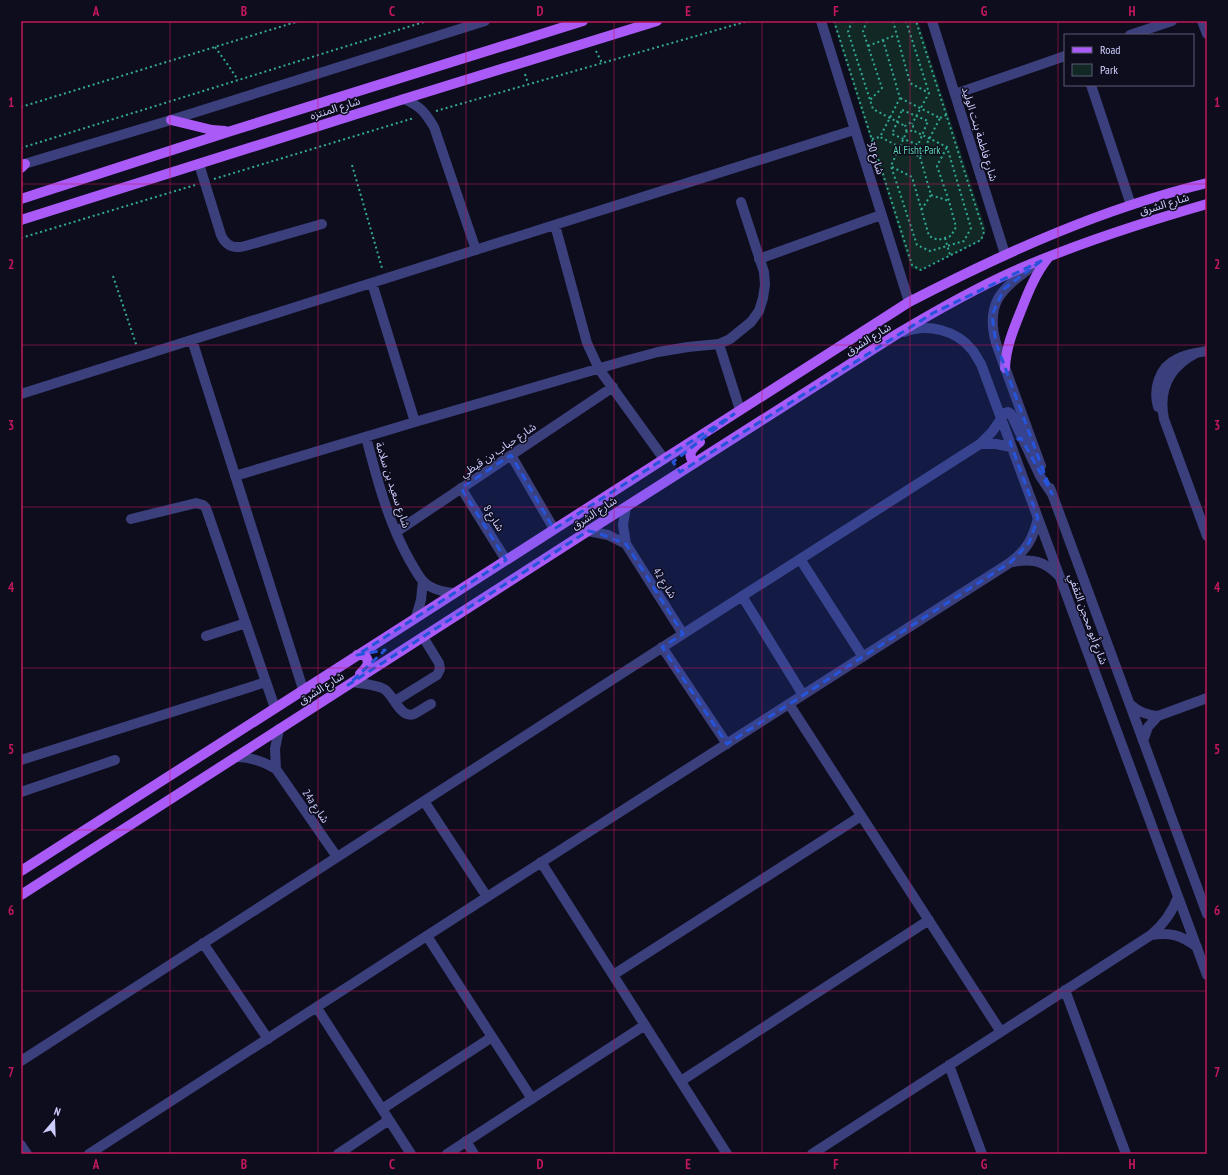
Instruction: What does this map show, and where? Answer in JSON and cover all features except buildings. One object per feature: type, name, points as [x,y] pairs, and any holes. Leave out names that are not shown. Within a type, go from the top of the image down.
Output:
[{"type":"main road","name":"شارع المنتزه","points":[[21,199],[231,131],[583,21]]},
{"type":"main road","name":"شارع المنتزه","points":[[21,220],[657,21]]},
{"type":"main road","points":[[171,120],[212,130],[231,131]]},
{"type":"main road","name":"شارع الشرق","points":[[21,871],[909,302],[1005,254],[1076,224],[1131,205],[1207,183]]},
{"type":"main road","name":"شارع الشرق","points":[[21,895],[588,531],[897,334],[933,313],[1011,273],[1045,259],[1147,221],[1207,204]]},
{"type":"main road","points":[[1005,368],[1011,336],[1036,276],[1045,259]]},
{"type":"main road","points":[[695,463],[690,456],[692,448],[737,412]]},
{"type":"main road","points":[[351,683],[368,664],[368,661],[364,655],[357,655]]},
{"type":"street","points":[[22,166],[485,21]]},
{"type":"street","name":"شارع 30","points":[[821,21],[909,302]]},
{"type":"street","name":"شارع فاطمة بنت الوليد","points":[[932,21],[1005,254]]},
{"type":"street","points":[[1133,34],[1172,21]]},
{"type":"street","points":[[1202,21],[1207,34]]},
{"type":"street","points":[[955,94],[1064,56]]},
{"type":"street","points":[[1091,86],[1131,205]]},
{"type":"street","points":[[404,99],[414,103],[422,109],[434,127],[476,250]]},
{"type":"street","points":[[21,394],[854,130]]},
{"type":"street","points":[[199,164],[221,235],[228,245],[239,248],[322,224]]},
{"type":"street","points":[[235,476],[628,360],[658,352],[719,344],[730,339],[751,322],[759,311],[765,285],[764,272],[741,202]]},
{"type":"street","points":[[759,259],[881,216]]},
{"type":"street","points":[[555,225],[587,343],[599,369],[664,459]]},
{"type":"street","name":"شارع أبو محجن الثقفي","points":[[1045,259],[1004,289],[996,301],[992,315],[992,329],[1005,368],[1207,914]]},
{"type":"street","points":[[372,283],[414,422]]},
{"type":"street","name":"شارع أبو محجن الثقفي","points":[[897,334],[913,329],[929,328],[945,331],[960,339],[972,350],[981,364],[1207,975]]},
{"type":"street","points":[[192,340],[304,690]]},
{"type":"street","points":[[719,344],[737,412]]},
{"type":"street","points":[[1207,351],[1175,359],[1166,366],[1156,387],[1156,398],[1159,409],[1207,536]]},
{"type":"street","name":"شارع حباب بن قيظي","points":[[396,532],[613,387]]},
{"type":"street","points":[[21,1061],[662,647],[980,444],[992,432],[1006,412],[1011,414],[1040,476],[1052,494]]},
{"type":"street","name":"شارع سعيد بن سلامة","points":[[366,437],[382,497],[404,549],[423,582]]},
{"type":"street","points":[[980,444],[1011,446]]},
{"type":"street","points":[[511,456],[554,529]]},
{"type":"street","name":"شارع 8","points":[[461,488],[506,560]]},
{"type":"street","points":[[131,519],[196,503],[204,505],[208,511],[275,708]]},
{"type":"street","name":"شارع 42","points":[[626,507],[623,525],[626,544],[683,634]]},
{"type":"street","points":[[89,1154],[101,1151],[268,1039],[541,862],[1011,562],[1021,554],[1030,543],[1038,518]]},
{"type":"street","points":[[588,531],[608,535],[626,544]]},
{"type":"street","points":[[800,559],[863,657]]},
{"type":"street","points":[[1011,562],[1024,560],[1037,561],[1050,567],[1059,576]]},
{"type":"street","points":[[416,618],[421,600],[423,582],[438,590],[454,593]]},
{"type":"street","points":[[742,596],[803,695]]},
{"type":"street","points":[[206,636],[246,623]]},
{"type":"street","points":[[395,701],[437,675],[440,669],[439,663],[423,637]]},
{"type":"street","points":[[662,647],[727,744]]},
{"type":"street","points":[[21,760],[266,682]]},
{"type":"street","points":[[351,683],[380,687],[387,692],[403,712],[410,714],[414,714],[431,704]]},
{"type":"street","points":[[1143,741],[1148,727],[1158,716],[1207,698]]},
{"type":"street","points":[[789,704],[1001,1032]]},
{"type":"street","points":[[1130,704],[1142,713],[1158,716]]},
{"type":"street","name":"24a شارع","points":[[276,769],[274,749],[279,729]]},
{"type":"street","name":"24a شارع","points":[[236,756],[257,759],[276,769],[337,857]]},
{"type":"street","points":[[21,792],[115,760]]},
{"type":"street","points":[[424,801],[487,897]]},
{"type":"street","points":[[613,975],[862,816]]},
{"type":"street","points":[[541,862],[727,1154]]},
{"type":"street","points":[[812,1154],[1151,935],[1168,918],[1174,908],[1178,896]]},
{"type":"street","points":[[680,1081],[929,920]]},
{"type":"street","points":[[1151,935],[1163,933],[1176,935],[1187,940],[1197,948]]},
{"type":"street","points":[[427,936],[532,1099]]},
{"type":"street","points":[[203,943],[268,1039]]},
{"type":"street","points":[[1065,990],[1126,1154]]},
{"type":"street","points":[[317,1008],[411,1154]]},
{"type":"street","points":[[447,1154],[645,1025]]},
{"type":"street","points":[[382,1109],[492,1037]]},
{"type":"street","points":[[949,1065],[982,1154]]},
{"type":"street","points":[[338,1154],[389,1120]]},
{"type":"street","points":[[466,1141],[474,1154]]},
{"type":"street","points":[[21,1144],[27,1154]]},
{"type":"path","points":[[21,107],[299,21]]},
{"type":"path","points":[[21,148],[427,21]]},
{"type":"path","points":[[21,238],[426,114],[748,21]]},
{"type":"path","points":[[834,21],[912,265],[921,270],[981,240],[984,232],[916,21]]},
{"type":"path","points":[[852,21],[848,32],[874,109],[905,126],[907,131],[891,166],[917,245],[930,251],[964,241],[971,228],[947,147],[912,130],[907,131]]},
{"type":"path","points":[[867,21],[863,31],[882,88],[870,100]]},
{"type":"path","points":[[893,21],[910,83],[929,93]]},
{"type":"path","points":[[906,21],[929,93],[912,124],[912,130]]},
{"type":"path","points":[[868,46],[896,34]]},
{"type":"path","points":[[883,40],[900,98],[880,137],[920,157]]},
{"type":"path","points":[[215,47],[238,80]]},
{"type":"path","points":[[900,98],[940,118],[920,157],[931,195],[921,210]]},
{"type":"path","points":[[902,110],[916,116],[928,121],[918,145],[892,134],[902,110]]},
{"type":"path","points":[[905,126],[908,123],[912,124]]},
{"type":"path","points":[[891,166],[912,177],[929,236],[938,240],[951,236],[956,227],[937,166],[947,147]]},
{"type":"path","points":[[352,165],[386,279]]},
{"type":"path","points":[[931,195],[949,201]]},
{"type":"path","points":[[944,238],[950,255]]},
{"type":"path","points":[[113,276],[140,356]]},
{"type":"highlighted area","points":[[1041,261],[1004,289],[992,315],[996,343],[1052,494],[1021,438],[1010,442],[1038,518],[1029,543],[1011,562],[727,744],[662,647],[683,634],[626,544],[598,533],[588,531],[348,685],[385,650],[357,655],[506,560],[461,488],[511,455],[554,529],[734,414],[673,462],[680,472],[933,313]]},
{"type":"green space","name":"Al Fisht Park","points":[[833,21],[918,21],[986,230],[982,240],[919,271],[911,268]]}]
